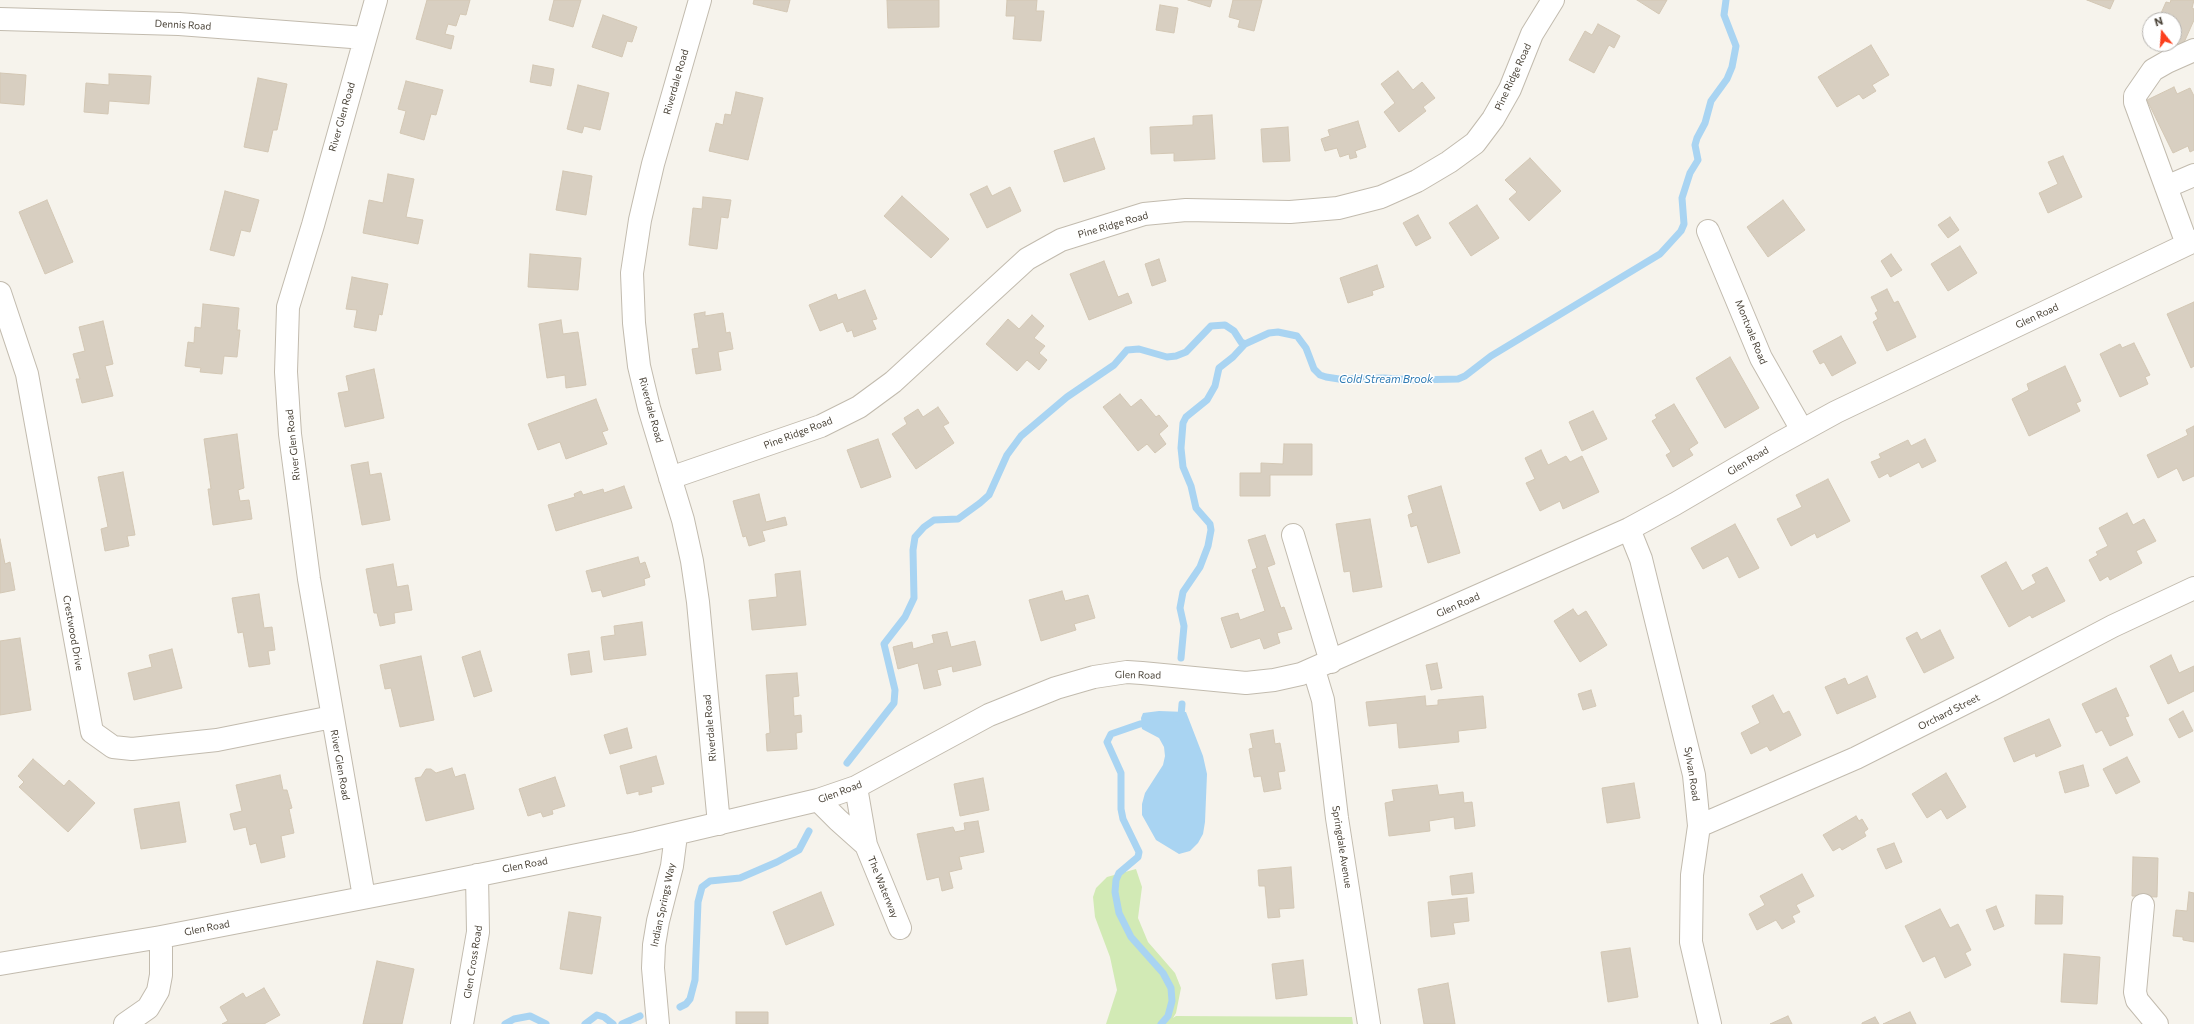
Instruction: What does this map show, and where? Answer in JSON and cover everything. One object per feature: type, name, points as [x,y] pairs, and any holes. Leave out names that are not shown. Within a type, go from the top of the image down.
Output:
[{"type":"street","name":"River Glen Road","points":[[364,897],[309,579],[290,434],[286,372],[288,307],[313,225],[376,0]]},
{"type":"street","name":"Riverdale Road","points":[[700,0],[653,164],[640,220],[632,274],[634,323],[639,366],[648,408],[683,520],[698,602],[719,824]]},
{"type":"street","name":"Pine Ridge Road","points":[[670,478],[821,426],[859,407],[893,382],[1027,259],[1061,240],[1144,214],[1186,210],[1290,212],[1338,208],[1381,197],[1417,181],[1449,162],[1475,143],[1493,119],[1510,89],[1532,34],[1553,0]]},
{"type":"street","name":"Dennis Road","points":[[0,19],[179,24],[365,38]]},
{"type":"street","points":[[2190,243],[2166,187],[2135,102],[2135,96],[2153,70],[2194,50]]},
{"type":"street","points":[[2166,187],[2194,175]]},
{"type":"street","name":"Montvale Road","points":[[1708,230],[1761,358],[1802,430]]},
{"type":"street","name":"Glen Road","points":[[0,964],[161,937],[477,875],[676,834],[818,800],[856,787],[989,715],[1056,688],[1094,677],[1127,672],[1246,683],[1289,678],[1323,666],[1628,529],[1676,504],[1802,430],[2190,243]]},
{"type":"street","name":"Crestwood Drive","points":[[0,293],[27,374],[92,732],[113,746],[132,749],[217,740],[332,717]]},
{"type":"street","name":"Sylvan Road","points":[[1628,529],[1641,559],[1694,775],[1699,826],[1692,875],[1691,942],[1710,1024]]},
{"type":"street","name":"Springdale Avenue","points":[[1293,535],[1323,666],[1323,700],[1337,818],[1369,1024]]},
{"type":"street","name":"Orchard Street","points":[[1699,826],[1856,758],[1993,689],[2113,626],[2194,588]]},
{"type":"street","name":"The Waterway","points":[[856,787],[866,845],[900,928]]},
{"type":"street","name":"The Waterway","points":[[818,800],[866,845]]},
{"type":"street","name":"Indian Springs Way","points":[[658,1024],[654,975],[654,945],[658,921],[672,866],[676,834]]},
{"type":"street","name":"Glen Cross Road","points":[[462,1024],[478,932],[477,875]]},
{"type":"street","points":[[2143,905],[2135,992],[2137,1000],[2158,1024]]},
{"type":"street","points":[[125,1024],[144,1012],[158,991],[161,975],[161,937]]},
{"type":"green space","points":[[1136,869],[1142,887],[1138,918],[1148,942],[1175,973],[1181,988],[1176,1013],[1173,1018],[1176,1016],[1352,1017],[1353,1024],[1106,1024],[1117,990],[1110,957],[1095,917],[1093,897],[1096,888],[1107,877]]},
{"type":"water","points":[[1159,711],[1186,712],[1203,756],[1207,774],[1203,834],[1198,843],[1190,851],[1179,854],[1156,840],[1142,815],[1142,804],[1145,793],[1163,765],[1165,756],[1164,747],[1159,738],[1142,729],[1141,718],[1143,713]]},
{"type":"building","points":[[427,0],[470,0],[466,15],[460,14],[456,26],[448,24],[445,34],[454,36],[451,49],[416,39]]},
{"type":"building","points":[[554,0],[581,0],[573,27],[549,20]]},
{"type":"building","points":[[754,0],[790,0],[787,12],[753,4]]},
{"type":"building","points":[[887,0],[939,0],[939,27],[888,28]]},
{"type":"building","points":[[1007,0],[1037,0],[1036,11],[1044,11],[1041,41],[1013,39],[1015,16],[1006,16]]},
{"type":"building","points":[[1188,0],[1212,0],[1210,7]]},
{"type":"building","points":[[1233,0],[1262,0],[1254,31],[1238,27],[1240,20],[1229,17]]},
{"type":"building","points":[[1637,0],[1667,0],[1659,14]]},
{"type":"building","points":[[2087,0],[2114,0],[2110,9]]},
{"type":"building","points":[[2171,0],[2194,0],[2192,8],[2194,9],[2194,20],[2182,47],[2182,12],[2162,12],[2166,2],[2170,3]]},
{"type":"building","points":[[1160,5],[1178,8],[1174,33],[1156,30]]},
{"type":"building","points":[[603,15],[637,27],[632,42],[627,41],[622,57],[592,47]]},
{"type":"building","points":[[1598,24],[1620,36],[1614,48],[1609,45],[1594,73],[1569,60],[1585,31],[1592,35]]},
{"type":"building","points":[[1871,45],[1889,75],[1872,85],[1876,91],[1863,99],[1859,94],[1837,107],[1818,77]]},
{"type":"building","points":[[533,65],[554,69],[551,86],[530,82]]},
{"type":"building","points":[[1398,71],[1413,90],[1422,82],[1435,98],[1423,107],[1426,111],[1399,132],[1384,112],[1395,103],[1381,84]]},
{"type":"building","points":[[0,73],[26,75],[24,105],[0,103]]},
{"type":"building","points":[[109,74],[151,76],[149,104],[109,101],[108,114],[84,112],[86,83],[109,85]]},
{"type":"building","points":[[258,78],[287,84],[277,130],[273,130],[268,152],[244,147]]},
{"type":"building","points":[[406,81],[443,90],[436,115],[431,114],[424,140],[400,133],[406,111],[398,109]]},
{"type":"building","points":[[578,85],[609,93],[600,130],[584,126],[582,133],[567,129]]},
{"type":"building","points":[[2174,87],[2177,94],[2190,88],[2194,96],[2194,150],[2190,152],[2188,146],[2173,153],[2147,100]]},
{"type":"building","points":[[736,92],[763,98],[748,160],[709,151],[716,123],[723,125],[725,114],[731,115]]},
{"type":"building","points":[[1212,115],[1215,159],[1174,161],[1174,153],[1151,154],[1150,127],[1193,125],[1193,116]]},
{"type":"building","points":[[1358,121],[1366,147],[1355,151],[1357,157],[1350,159],[1349,154],[1340,157],[1337,148],[1325,151],[1321,139],[1330,136],[1328,130]]},
{"type":"building","points":[[1288,127],[1290,161],[1263,162],[1261,129]]},
{"type":"building","points":[[1094,138],[1105,169],[1064,182],[1054,151]]},
{"type":"building","points":[[2063,156],[2082,197],[2048,213],[2039,193],[2058,184],[2048,162]]},
{"type":"building","points":[[1530,158],[1561,191],[1529,221],[1509,199],[1517,192],[1505,180]]},
{"type":"building","points":[[563,171],[592,176],[586,215],[556,210]]},
{"type":"building","points":[[388,174],[414,179],[406,217],[423,220],[418,244],[363,233],[369,200],[383,203]]},
{"type":"building","points":[[987,186],[992,196],[1010,187],[1021,211],[987,228],[970,194]]},
{"type":"building","points":[[225,191],[259,200],[250,232],[241,230],[234,256],[210,250]]},
{"type":"building","points":[[902,196],[949,239],[931,258],[884,216]]},
{"type":"building","points":[[703,197],[731,200],[728,218],[721,217],[717,249],[689,245],[693,208],[702,209]]},
{"type":"building","points":[[47,200],[73,262],[45,274],[19,212]]},
{"type":"building","points":[[1783,200],[1805,230],[1768,257],[1747,227]]},
{"type":"building","points":[[1477,205],[1499,238],[1471,256],[1449,223]]},
{"type":"building","points":[[1418,215],[1431,238],[1416,246],[1403,223]]},
{"type":"building","points":[[1950,217],[1959,230],[1948,238],[1938,225]]},
{"type":"building","points":[[1960,246],[1977,273],[1948,291],[1931,264]]},
{"type":"building","points":[[530,254],[581,258],[578,290],[528,287]]},
{"type":"building","points":[[1891,254],[1902,270],[1891,277],[1881,261]]},
{"type":"building","points":[[1159,259],[1166,281],[1152,286],[1145,264]]},
{"type":"building","points":[[1104,261],[1118,297],[1128,293],[1132,303],[1089,320],[1070,274]]},
{"type":"building","points":[[1377,265],[1384,287],[1372,291],[1373,295],[1348,303],[1340,278]]},
{"type":"building","points":[[352,277],[388,284],[382,315],[379,314],[376,331],[354,327],[357,310],[346,309]]},
{"type":"building","points":[[1887,289],[1894,303],[1898,301],[1916,337],[1887,351],[1873,322],[1878,319],[1875,313],[1878,311],[1871,297]]},
{"type":"building","points":[[865,290],[877,319],[872,320],[876,329],[854,337],[852,330],[847,332],[843,322],[820,331],[809,305],[836,294],[838,300]]},
{"type":"building","points":[[2194,302],[2194,366],[2191,368],[2167,314]]},
{"type":"building","points":[[203,304],[239,308],[237,330],[240,330],[237,357],[224,356],[222,374],[200,372],[201,368],[185,366],[188,342],[194,343],[195,327],[201,328]]},
{"type":"building","points":[[705,312],[705,316],[723,313],[726,333],[730,332],[733,349],[718,352],[721,370],[696,374],[692,349],[699,348],[694,314]]},
{"type":"building","points":[[1032,315],[1044,326],[1034,338],[1045,346],[1039,353],[1047,360],[1039,370],[1027,360],[1017,371],[986,344],[1008,319],[1019,329]]},
{"type":"building","points":[[561,320],[563,334],[578,332],[586,385],[566,388],[565,375],[547,378],[539,324]]},
{"type":"building","points":[[103,321],[113,364],[105,366],[113,396],[82,403],[76,379],[80,379],[73,354],[85,351],[79,327]]},
{"type":"building","points":[[1841,336],[1856,363],[1832,376],[1824,362],[1820,364],[1813,351]]},
{"type":"building","points":[[2134,343],[2150,375],[2145,377],[2148,384],[2120,397],[2100,354],[2120,344],[2122,348]]},
{"type":"building","points":[[1730,357],[1759,408],[1725,428],[1696,378]]},
{"type":"building","points":[[2065,366],[2081,401],[2076,403],[2080,411],[2029,436],[2012,399],[2029,390],[2027,384]]},
{"type":"building","points":[[374,369],[384,418],[345,427],[338,393],[349,391],[346,376]]},
{"type":"building","points":[[1120,394],[1131,407],[1141,399],[1156,417],[1159,415],[1168,426],[1159,434],[1166,444],[1155,453],[1147,444],[1138,451],[1103,407]]},
{"type":"building","points":[[596,399],[608,430],[602,432],[607,444],[566,459],[560,442],[538,450],[528,424]]},
{"type":"building","points":[[1674,404],[1698,443],[1689,449],[1693,455],[1673,467],[1666,455],[1671,452],[1652,421],[1657,418],[1655,415]]},
{"type":"building","points":[[938,407],[949,423],[943,426],[954,443],[916,469],[892,434],[907,424],[904,418],[918,409],[923,417]]},
{"type":"building","points":[[1593,411],[1607,439],[1582,451],[1569,422]]},
{"type":"building","points":[[2194,426],[2194,476],[2183,481],[2177,468],[2158,478],[2147,455],[2188,435],[2186,430]]},
{"type":"building","points":[[237,434],[244,488],[238,490],[240,501],[249,500],[252,519],[213,525],[208,489],[211,489],[204,439]]},
{"type":"building","points":[[878,439],[891,477],[861,488],[847,450]]},
{"type":"building","points":[[1925,439],[1936,461],[1922,468],[1919,462],[1890,477],[1888,473],[1879,478],[1871,462],[1881,458],[1879,454],[1908,440],[1911,446]]},
{"type":"building","points":[[1284,444],[1312,444],[1312,475],[1270,475],[1270,496],[1240,496],[1240,473],[1261,473],[1261,463],[1283,464]]},
{"type":"building","points":[[1541,450],[1548,465],[1566,456],[1570,462],[1582,456],[1599,492],[1563,509],[1560,501],[1540,511],[1526,483],[1535,479],[1525,458]]},
{"type":"building","points":[[368,462],[370,475],[381,473],[390,520],[362,525],[351,465]]},
{"type":"building","points":[[123,472],[135,535],[127,536],[129,546],[105,551],[101,529],[108,527],[98,477]]},
{"type":"building","points":[[1828,479],[1850,521],[1817,538],[1815,533],[1791,546],[1777,519],[1802,507],[1796,495]]},
{"type":"building","points":[[624,486],[632,508],[556,531],[548,505],[575,497],[574,494],[581,491],[583,495],[603,489],[604,493]]},
{"type":"building","points":[[1441,486],[1460,553],[1428,563],[1417,525],[1411,527],[1408,515],[1413,513],[1408,496]]},
{"type":"building","points":[[759,494],[766,522],[785,517],[787,525],[762,531],[765,541],[749,546],[746,536],[743,537],[733,501]]},
{"type":"building","points":[[2127,513],[2133,525],[2144,519],[2156,541],[2136,551],[2142,563],[2110,580],[2108,576],[2100,581],[2089,560],[2098,555],[2096,552],[2108,546],[2099,528]]},
{"type":"building","points":[[1370,519],[1382,587],[1353,592],[1350,571],[1344,572],[1336,524]]},
{"type":"building","points":[[1735,524],[1759,568],[1739,578],[1728,556],[1703,569],[1691,548]]},
{"type":"building","points":[[1265,535],[1275,564],[1267,567],[1281,608],[1284,607],[1292,629],[1277,633],[1280,643],[1264,649],[1260,638],[1231,648],[1221,618],[1238,613],[1240,620],[1265,611],[1252,570],[1257,568],[1248,540]]},
{"type":"building","points":[[0,539],[5,564],[10,562],[15,590],[0,593]]},
{"type":"building","points":[[638,557],[640,564],[645,562],[650,577],[644,579],[645,585],[603,597],[601,590],[592,592],[586,571]]},
{"type":"building","points":[[2006,562],[2022,591],[2036,583],[2032,575],[2047,567],[2065,601],[2032,618],[2030,615],[2009,627],[1981,576]]},
{"type":"building","points":[[393,564],[397,587],[408,585],[412,610],[394,613],[395,623],[380,626],[377,613],[374,613],[366,569]]},
{"type":"building","points":[[800,571],[806,625],[752,630],[749,600],[777,597],[775,574]]},
{"type":"building","points":[[1062,591],[1065,601],[1088,595],[1095,618],[1074,624],[1076,630],[1041,641],[1029,600]]},
{"type":"building","points":[[259,594],[264,628],[272,627],[275,650],[268,651],[270,664],[249,667],[243,632],[238,633],[232,598]]},
{"type":"building","points":[[1573,609],[1578,616],[1586,611],[1607,645],[1580,662],[1554,621]]},
{"type":"building","points":[[642,622],[646,655],[604,660],[601,637],[615,635],[614,626]]},
{"type":"building","points":[[1940,630],[1954,658],[1924,673],[1906,638],[1917,632],[1921,640]]},
{"type":"building","points":[[947,632],[951,647],[975,641],[981,665],[953,672],[952,666],[937,670],[941,685],[924,689],[918,663],[898,669],[893,647],[912,642],[913,649],[934,643],[932,635]]},
{"type":"building","points":[[20,638],[31,710],[0,715],[0,641]]},
{"type":"building","points":[[172,649],[182,688],[134,700],[128,673],[152,667],[149,655]]},
{"type":"building","points":[[480,651],[492,691],[474,697],[462,657]]},
{"type":"building","points":[[589,651],[592,672],[571,675],[568,654]]},
{"type":"building","points":[[2171,655],[2179,673],[2194,666],[2194,691],[2168,704],[2150,666]]},
{"type":"building","points":[[421,656],[434,720],[400,727],[391,688],[385,689],[380,665]]},
{"type":"building","points":[[1437,663],[1442,688],[1431,690],[1426,665]]},
{"type":"building","points":[[797,673],[799,696],[793,697],[794,716],[801,715],[802,732],[796,733],[797,749],[767,751],[766,734],[770,733],[766,675]]},
{"type":"building","points":[[1867,676],[1876,697],[1837,714],[1825,687],[1845,678],[1848,685]]},
{"type":"building","points":[[2116,688],[2129,716],[2125,717],[2133,735],[2110,746],[2102,730],[2096,733],[2082,704]]},
{"type":"building","points":[[1591,690],[1596,706],[1583,710],[1578,694]]},
{"type":"building","points":[[1773,695],[1783,714],[1789,711],[1801,735],[1770,751],[1767,746],[1751,754],[1741,733],[1760,723],[1752,706]]},
{"type":"building","points":[[1425,696],[1426,706],[1438,705],[1438,700],[1483,696],[1486,728],[1458,731],[1459,742],[1399,748],[1397,723],[1369,726],[1366,702]]},
{"type":"building","points":[[2183,711],[2193,731],[2179,738],[2169,719]]},
{"type":"building","points":[[2049,719],[2061,746],[2036,757],[2035,753],[2014,762],[2004,738]]},
{"type":"building","points":[[627,728],[632,748],[610,754],[604,735]]},
{"type":"building","points":[[1273,730],[1275,744],[1280,743],[1285,771],[1278,772],[1281,789],[1264,792],[1261,776],[1254,777],[1249,749],[1253,748],[1250,734]]},
{"type":"building","points":[[656,756],[664,784],[651,787],[652,792],[639,795],[639,791],[627,794],[620,766]]},
{"type":"building","points":[[2127,757],[2140,782],[2116,794],[2103,769]]},
{"type":"building","points":[[33,759],[64,786],[69,780],[95,803],[68,832],[19,787],[24,782],[18,776]]},
{"type":"building","points":[[2083,765],[2089,786],[2065,793],[2059,772]]},
{"type":"building","points":[[452,768],[455,777],[465,774],[474,809],[426,821],[415,778],[421,777],[426,769],[431,769],[436,773]]},
{"type":"building","points":[[1946,773],[1966,807],[1947,819],[1941,809],[1927,818],[1912,794]]},
{"type":"building","points":[[280,775],[283,790],[287,790],[292,808],[289,809],[294,833],[281,836],[285,857],[261,863],[256,843],[250,845],[246,827],[234,830],[230,814],[242,811],[236,785]]},
{"type":"building","points":[[555,777],[565,806],[552,810],[553,814],[543,817],[541,812],[528,816],[519,789]]},
{"type":"building","points":[[983,778],[989,810],[960,816],[954,784]]},
{"type":"building","points":[[1634,783],[1640,818],[1607,823],[1602,788]]},
{"type":"building","points":[[1437,785],[1439,795],[1463,792],[1464,803],[1472,802],[1475,826],[1455,829],[1454,817],[1429,821],[1430,831],[1389,836],[1385,803],[1394,801],[1392,790]]},
{"type":"building","points":[[179,802],[186,842],[141,849],[134,809]]},
{"type":"building","points":[[1856,816],[1859,821],[1862,819],[1868,829],[1864,832],[1866,836],[1842,850],[1840,847],[1833,851],[1823,835]]},
{"type":"building","points":[[978,821],[984,852],[959,857],[962,869],[949,872],[953,888],[942,891],[939,877],[927,880],[917,834],[953,827],[955,832],[965,830],[964,823]]},
{"type":"building","points":[[1894,843],[1902,862],[1886,869],[1877,849]]},
{"type":"building","points":[[2133,857],[2158,858],[2157,897],[2132,896]]},
{"type":"building","points":[[1291,867],[1294,908],[1279,909],[1280,917],[1268,918],[1265,886],[1259,886],[1258,870]]},
{"type":"building","points":[[1472,873],[1474,893],[1452,895],[1450,876]]},
{"type":"building","points":[[1802,874],[1814,896],[1796,905],[1800,912],[1792,916],[1795,922],[1782,929],[1776,920],[1757,930],[1749,914],[1765,905],[1760,896]]},
{"type":"building","points":[[821,892],[834,925],[786,945],[773,912]]},
{"type":"building","points":[[2189,892],[2194,893],[2194,942],[2183,940],[2183,937],[2173,936],[2176,910],[2187,911]]},
{"type":"building","points":[[2036,895],[2063,896],[2062,924],[2035,924]]},
{"type":"building","points":[[1467,898],[1469,921],[1453,923],[1455,934],[1431,937],[1428,902]]},
{"type":"building","points":[[1996,906],[2004,926],[1994,930],[1986,910]]},
{"type":"building","points":[[1940,909],[1950,928],[1958,924],[1971,950],[1965,953],[1971,965],[1945,978],[1935,956],[1923,962],[1905,926]]},
{"type":"building","points":[[569,912],[601,917],[592,974],[560,969]]},
{"type":"building","points":[[1630,948],[1638,997],[1608,1002],[1601,952]]},
{"type":"building","points":[[2064,954],[2100,957],[2097,1004],[2061,1002]]},
{"type":"building","points":[[1303,960],[1307,995],[1276,999],[1272,964]]},
{"type":"building","points":[[377,961],[414,969],[402,1024],[363,1024]]},
{"type":"building","points":[[1448,983],[1455,1024],[1424,1024],[1418,989]]},
{"type":"building","points":[[264,988],[280,1015],[264,1024],[222,1024],[228,1021],[220,1007],[243,993],[246,998]]},
{"type":"building","points":[[736,1012],[768,1012],[768,1024],[736,1024]]},
{"type":"building","points":[[1910,1012],[1916,1024],[1883,1024]]},
{"type":"building","points":[[1788,1016],[1792,1024],[1770,1024]]},
{"type":"building","points":[[1875,1017],[1879,1024],[1862,1024],[1862,1023]]},
{"type":"waterway","name":"Cold Stream Brook","points":[[847,763],[894,703],[895,690],[884,644],[905,617],[914,598],[913,550],[915,537],[924,527],[934,520],[958,519],[980,503],[989,495],[1007,455],[1021,436],[1067,397],[1114,365],[1127,350],[1139,349],[1167,357],[1176,356],[1186,352],[1211,326],[1225,325],[1234,331],[1241,342],[1245,344],[1269,333],[1278,332],[1297,336],[1306,348],[1314,369],[1320,375],[1326,377],[1339,379],[1458,379],[1465,376],[1491,356],[1660,254],[1681,231],[1684,224],[1682,198],[1690,173],[1698,160],[1695,145],[1697,138],[1705,123],[1711,101],[1727,79],[1732,67],[1736,46],[1724,15],[1726,0]]},
{"type":"waterway","points":[[1181,658],[1184,626],[1180,608],[1183,592],[1200,567],[1208,546],[1211,530],[1210,524],[1196,508],[1191,486],[1183,467],[1181,448],[1183,423],[1186,417],[1207,400],[1215,386],[1219,368],[1233,357],[1245,344]]},
{"type":"waterway","points":[[1177,718],[1181,716],[1182,704]]},
{"type":"waterway","points":[[1149,723],[1140,724],[1111,734],[1107,742],[1121,773],[1121,809],[1123,819],[1139,852],[1138,857],[1119,873],[1116,880],[1115,892],[1119,913],[1131,937],[1163,973],[1171,988],[1172,1001],[1168,1016],[1161,1024]]},
{"type":"waterway","name":"Cold Stream Brook","points":[[680,1007],[686,1004],[690,999],[695,980],[698,902],[702,887],[710,881],[740,878],[777,862],[799,850],[809,831]]},
{"type":"waterway","name":"Cold Stream Brook","points":[[585,1024],[597,1015],[604,1017],[613,1024]]},
{"type":"waterway","name":"Cold Stream Brook","points":[[505,1024],[514,1019],[530,1016],[546,1024]]},
{"type":"waterway","name":"Cold Stream Brook","points":[[622,1024],[640,1016]]}]
